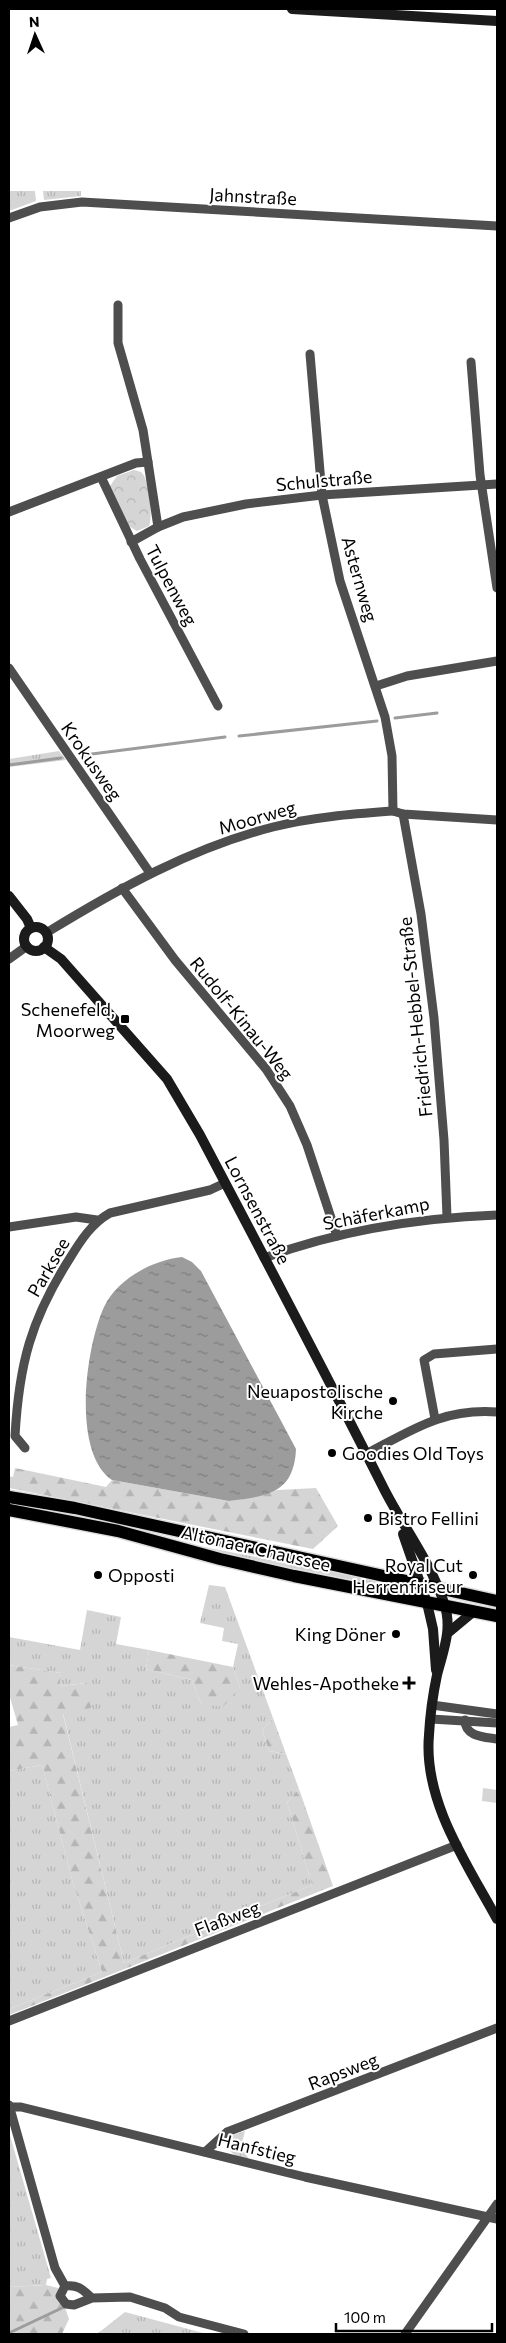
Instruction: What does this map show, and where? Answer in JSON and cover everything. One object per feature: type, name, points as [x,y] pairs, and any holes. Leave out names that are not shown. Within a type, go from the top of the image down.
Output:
[{"type":"main road","name":"Altonaer Chaussee","points":[[9,1497],[83,1510],[497,1601]]},
{"type":"main road","name":"Altonaer Chaussee","points":[[9,1510],[90,1525],[220,1559],[497,1616]]},
{"type":"street","points":[[292,9],[497,21]]},
{"type":"street","name":"Jahnstraße","points":[[9,218],[40,207],[82,202],[497,226]]},
{"type":"street","points":[[118,305],[118,342],[142,430],[158,527]]},
{"type":"street","name":"Asternweg","points":[[310,354],[322,495],[340,581],[376,686],[390,742],[393,811]]},
{"type":"street","points":[[471,362],[482,485],[497,588]]},
{"type":"street","points":[[9,512],[136,463],[148,462]]},
{"type":"street","name":"Tulpenweg","points":[[100,477],[131,542],[218,706]]},
{"type":"street","name":"Schulstraße","points":[[131,542],[158,527],[206,511],[281,499],[497,484]]},
{"type":"street","points":[[376,686],[407,676],[497,661]]},
{"type":"street","name":"Krokusweg","points":[[9,668],[150,873]]},
{"type":"street","name":"Moorweg","points":[[46,933],[150,873],[221,844],[271,827],[302,821],[393,811],[403,814],[497,820]]},
{"type":"street","name":"Friedrich-Hebbel-Straße","points":[[403,814],[420,914],[434,1018],[444,1140],[447,1217]]},
{"type":"street","name":"Rudolf-Kinau-Weg","points":[[122,888],[176,960],[266,1069],[290,1106],[307,1145],[337,1236]]},
{"type":"street","points":[[9,896],[27,919],[31,928]]},
{"type":"street","points":[[38,927],[46,933],[48,940],[44,947],[33,950],[27,946],[25,936],[31,928],[38,927]]},
{"type":"street","points":[[9,959],[27,946]]},
{"type":"street","name":"Lornsenstraße","points":[[44,947],[61,959],[167,1079],[200,1135],[399,1519],[439,1589],[446,1606],[449,1632]]},
{"type":"street","name":"Parksee","points":[[25,1448],[15,1436],[20,1373],[26,1352],[51,1289],[79,1244],[98,1220],[110,1213],[210,1190],[225,1183]]},
{"type":"street","name":"Schäferkamp","points":[[264,1258],[337,1236],[397,1223],[447,1217],[497,1215]]},
{"type":"street","name":"Parksee","points":[[9,1227],[76,1217],[98,1220]]},
{"type":"street","points":[[435,1419],[424,1360],[434,1354],[497,1349]]},
{"type":"street","points":[[366,1454],[435,1419],[472,1412],[497,1412]]},
{"type":"street","name":"Lornsenstraße","points":[[399,1519],[427,1603],[433,1629],[437,1676]]},
{"type":"street","points":[[427,1603],[439,1589]]},
{"type":"street","points":[[473,1612],[449,1632],[437,1676],[432,1705],[428,1759],[433,1785],[457,1845],[497,1919]]},
{"type":"street","points":[[432,1705],[497,1714]]},
{"type":"street","points":[[466,1709],[465,1723],[472,1733],[479,1737],[497,1739]]},
{"type":"street","points":[[431,1719],[465,1723],[497,1723]]},
{"type":"street","name":"Flaßweg","points":[[9,2021],[457,1845]]},
{"type":"street","name":"Rapsweg","points":[[204,2152],[227,2132],[497,2028]]},
{"type":"street","points":[[9,2106],[55,2268],[65,2286]]},
{"type":"street","name":"Hanfstieg","points":[[9,2106],[21,2107],[204,2152],[497,2220]]},
{"type":"street","points":[[405,2334],[497,2204]]},
{"type":"street","points":[[65,2286],[74,2285],[92,2298]]},
{"type":"street","points":[[65,2286],[60,2296],[66,2304],[74,2305],[92,2298],[130,2296],[165,2308],[179,2317],[244,2334]]},
{"type":"green space","points":[[10,191],[35,191],[36,201],[9,211]]},
{"type":"green space","points":[[43,191],[81,191],[81,196],[44,200]]},
{"type":"green space","points":[[134,470],[141,472],[147,483],[150,507],[149,526],[137,531],[127,525],[110,486],[117,476]]},
{"type":"green space","points":[[59,751],[66,760],[9,767],[9,759]]},
{"type":"green space","points":[[15,1468],[106,1487],[112,1480],[229,1501],[278,1490],[316,1488],[338,1526],[313,1549],[9,1488],[9,1476],[13,1477]]},
{"type":"green space","points":[[183,1543],[382,1581],[381,1586],[228,1555]]},
{"type":"green space","points":[[209,1585],[225,1587],[273,1718],[262,1730],[269,1751],[286,1754],[299,1789],[287,1802],[312,1885],[124,1963],[63,1713],[86,1683],[60,1686],[61,1673],[9,1665],[9,1637],[80,1650],[87,1610],[121,1617],[116,1644],[149,1650],[146,1669],[192,1680],[201,1704],[240,1687],[233,1667],[238,1644],[222,1641],[224,1628],[200,1623]]},
{"type":"green space","points":[[149,1650],[233,1667],[240,1687],[223,1707],[201,1704],[192,1680],[146,1669]]},
{"type":"green space","points":[[9,1665],[61,1673],[60,1686],[87,1683],[91,1708],[63,1714],[124,1963],[312,1885],[287,1802],[299,1789],[333,1886],[9,2015],[9,2009],[102,1972],[72,1879],[42,1765],[9,1771],[9,1727],[18,1725],[9,1694]]},
{"type":"green space","points":[[273,1718],[286,1754],[269,1751],[262,1730]]},
{"type":"green space","points":[[42,1765],[72,1879],[102,1972],[9,2009],[9,1771]]},
{"type":"green space","points":[[483,1788],[497,1790],[497,1803],[482,1801]]},
{"type":"green space","points":[[245,2131],[241,2147],[249,2159],[239,2157],[228,2147],[233,2135]]},
{"type":"green space","points":[[9,2132],[51,2278],[47,2279],[46,2285],[9,2287]]},
{"type":"green space","points":[[46,2285],[58,2288],[69,2319],[62,2334],[9,2334],[9,2287]]},
{"type":"green space","points":[[125,2312],[207,2334],[97,2334]]},
{"type":"water","points":[[182,1257],[192,1262],[201,1271],[296,1449],[294,1464],[284,1484],[266,1494],[229,1501],[112,1480],[99,1466],[91,1447],[87,1423],[86,1398],[88,1371],[97,1324],[104,1307],[118,1288],[137,1273],[159,1262]]},
{"type":"waterway","points":[[395,718],[437,713]]},
{"type":"waterway","points":[[239,736],[377,721]]},
{"type":"waterway","points":[[84,755],[225,737]]},
{"type":"waterway","points":[[9,765],[61,758]]},
{"type":"waterway","points":[[9,2333],[64,2307]]},
{"type":"place","name":"Schenefeld, Moorweg","points":[[125,1019]]},
{"type":"place","name":"Neuapostolische Kirche","points":[[393,1401]]},
{"type":"place","name":"Goodies Old Toys","points":[[332,1453]]},
{"type":"place","name":"Bistro Fellini","points":[[368,1518]]},
{"type":"place","name":"Opposti","points":[[98,1575]]},
{"type":"place","name":"Royal Cut Herrenfriseur","points":[[473,1575]]},
{"type":"place","name":"King Döner","points":[[396,1634]]},
{"type":"place","name":"Wehles-Apotheke","points":[[409,1683]]}]
